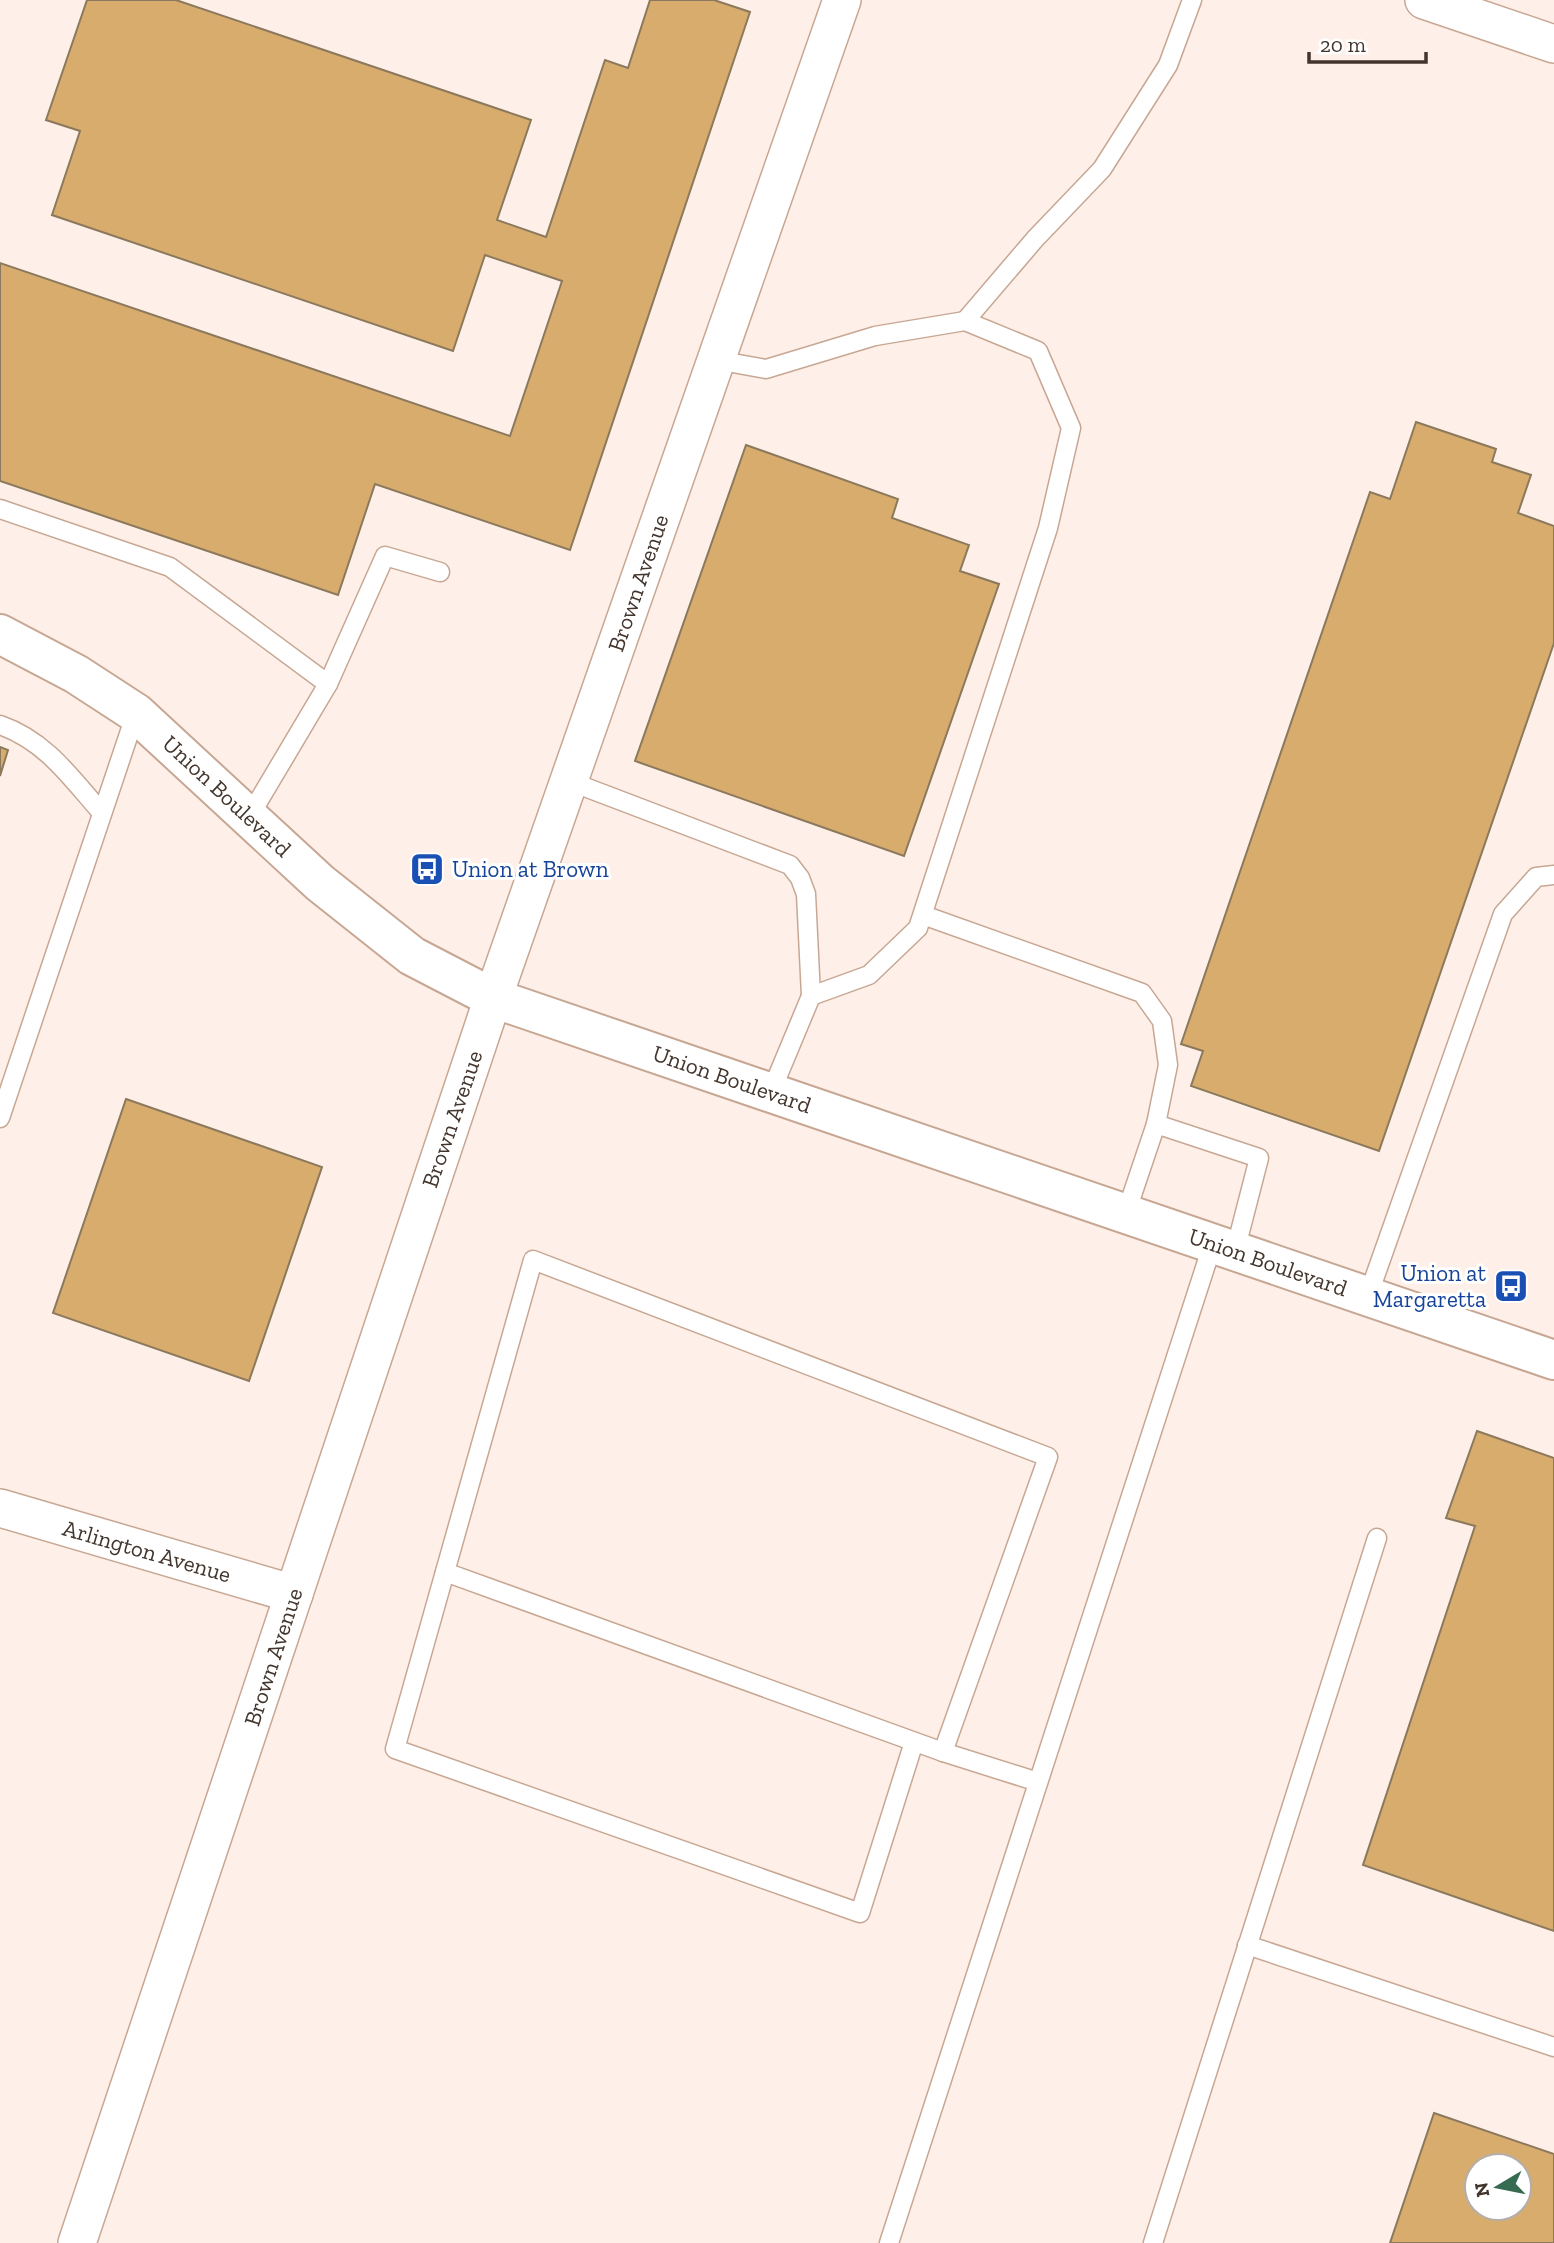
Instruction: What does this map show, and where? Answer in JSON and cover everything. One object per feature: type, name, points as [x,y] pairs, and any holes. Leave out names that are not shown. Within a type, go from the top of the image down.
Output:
[{"type":"main road","name":"Union Boulevard","points":[[0,634],[76,674],[136,713],[320,883],[412,956],[493,998],[1554,1360]]},
{"type":"street","name":"Brown Avenue","points":[[77,2243],[493,998],[842,0]]},
{"type":"street","points":[[1424,0],[1554,44]]},
{"type":"street","name":"Arlington Avenue","points":[[0,1508],[294,1594]]},
{"type":"lane","points":[[965,321],[1035,239],[1102,169],[1168,65],[1192,0]]},
{"type":"lane","points":[[716,360],[766,369],[875,336],[965,321],[1038,351],[1071,428],[1048,528],[918,928],[869,975],[811,996]]},
{"type":"lane","points":[[0,509],[170,567],[328,684]]},
{"type":"lane","points":[[249,817],[328,684],[385,555],[440,572]]},
{"type":"lane","points":[[0,1118],[136,713]]},
{"type":"lane","points":[[0,725],[20,732],[50,754],[102,813]]},
{"type":"lane","points":[[569,781],[790,865],[800,878],[806,894],[811,996],[771,1093]]},
{"type":"lane","points":[[1368,1296],[1503,914],[1545,876]]},
{"type":"lane","points":[[923,915],[1142,993],[1162,1021],[1168,1065],[1156,1124],[1126,1213]]},
{"type":"lane","points":[[889,2243],[1038,1782],[1224,1247],[1259,1158],[1156,1124]]},
{"type":"lane","points":[[914,1742],[860,1913],[395,1749],[533,1260],[1048,1457],[943,1752]]},
{"type":"lane","points":[[1153,2243],[1377,1538]]},
{"type":"lane","points":[[445,1572],[914,1742],[1038,1782]]},
{"type":"lane","points":[[1247,1945],[1554,2047]]},
{"type":"building","points":[[87,0],[176,0],[531,120],[497,220],[546,237],[605,60],[628,68],[650,0],[714,0],[750,12],[570,550],[375,484],[338,595],[0,481],[0,263],[510,436],[562,281],[485,255],[453,351],[52,215],[80,131],[46,120]]},
{"type":"building","points":[[1416,422],[1496,449],[1492,462],[1531,475],[1518,513],[1554,526],[1554,643],[1379,1151],[1191,1086],[1203,1051],[1181,1044],[1370,492],[1390,499]]},
{"type":"building","points":[[746,445],[898,499],[892,518],[969,545],[960,571],[999,584],[904,856],[635,761]]},
{"type":"building","points":[[0,747],[8,750],[0,776]]},
{"type":"building","points":[[126,1099],[322,1167],[249,1381],[53,1313]]},
{"type":"building","points":[[1477,1431],[1554,1458],[1554,1931],[1363,1865],[1475,1526],[1446,1518]]},
{"type":"building","points":[[1434,2113],[1554,2154],[1554,2243],[1390,2243]]},
{"type":"place","name":"Union at Brown","points":[[427,869]]},
{"type":"place","name":"Union at Margaretta","points":[[1511,1286]]}]
